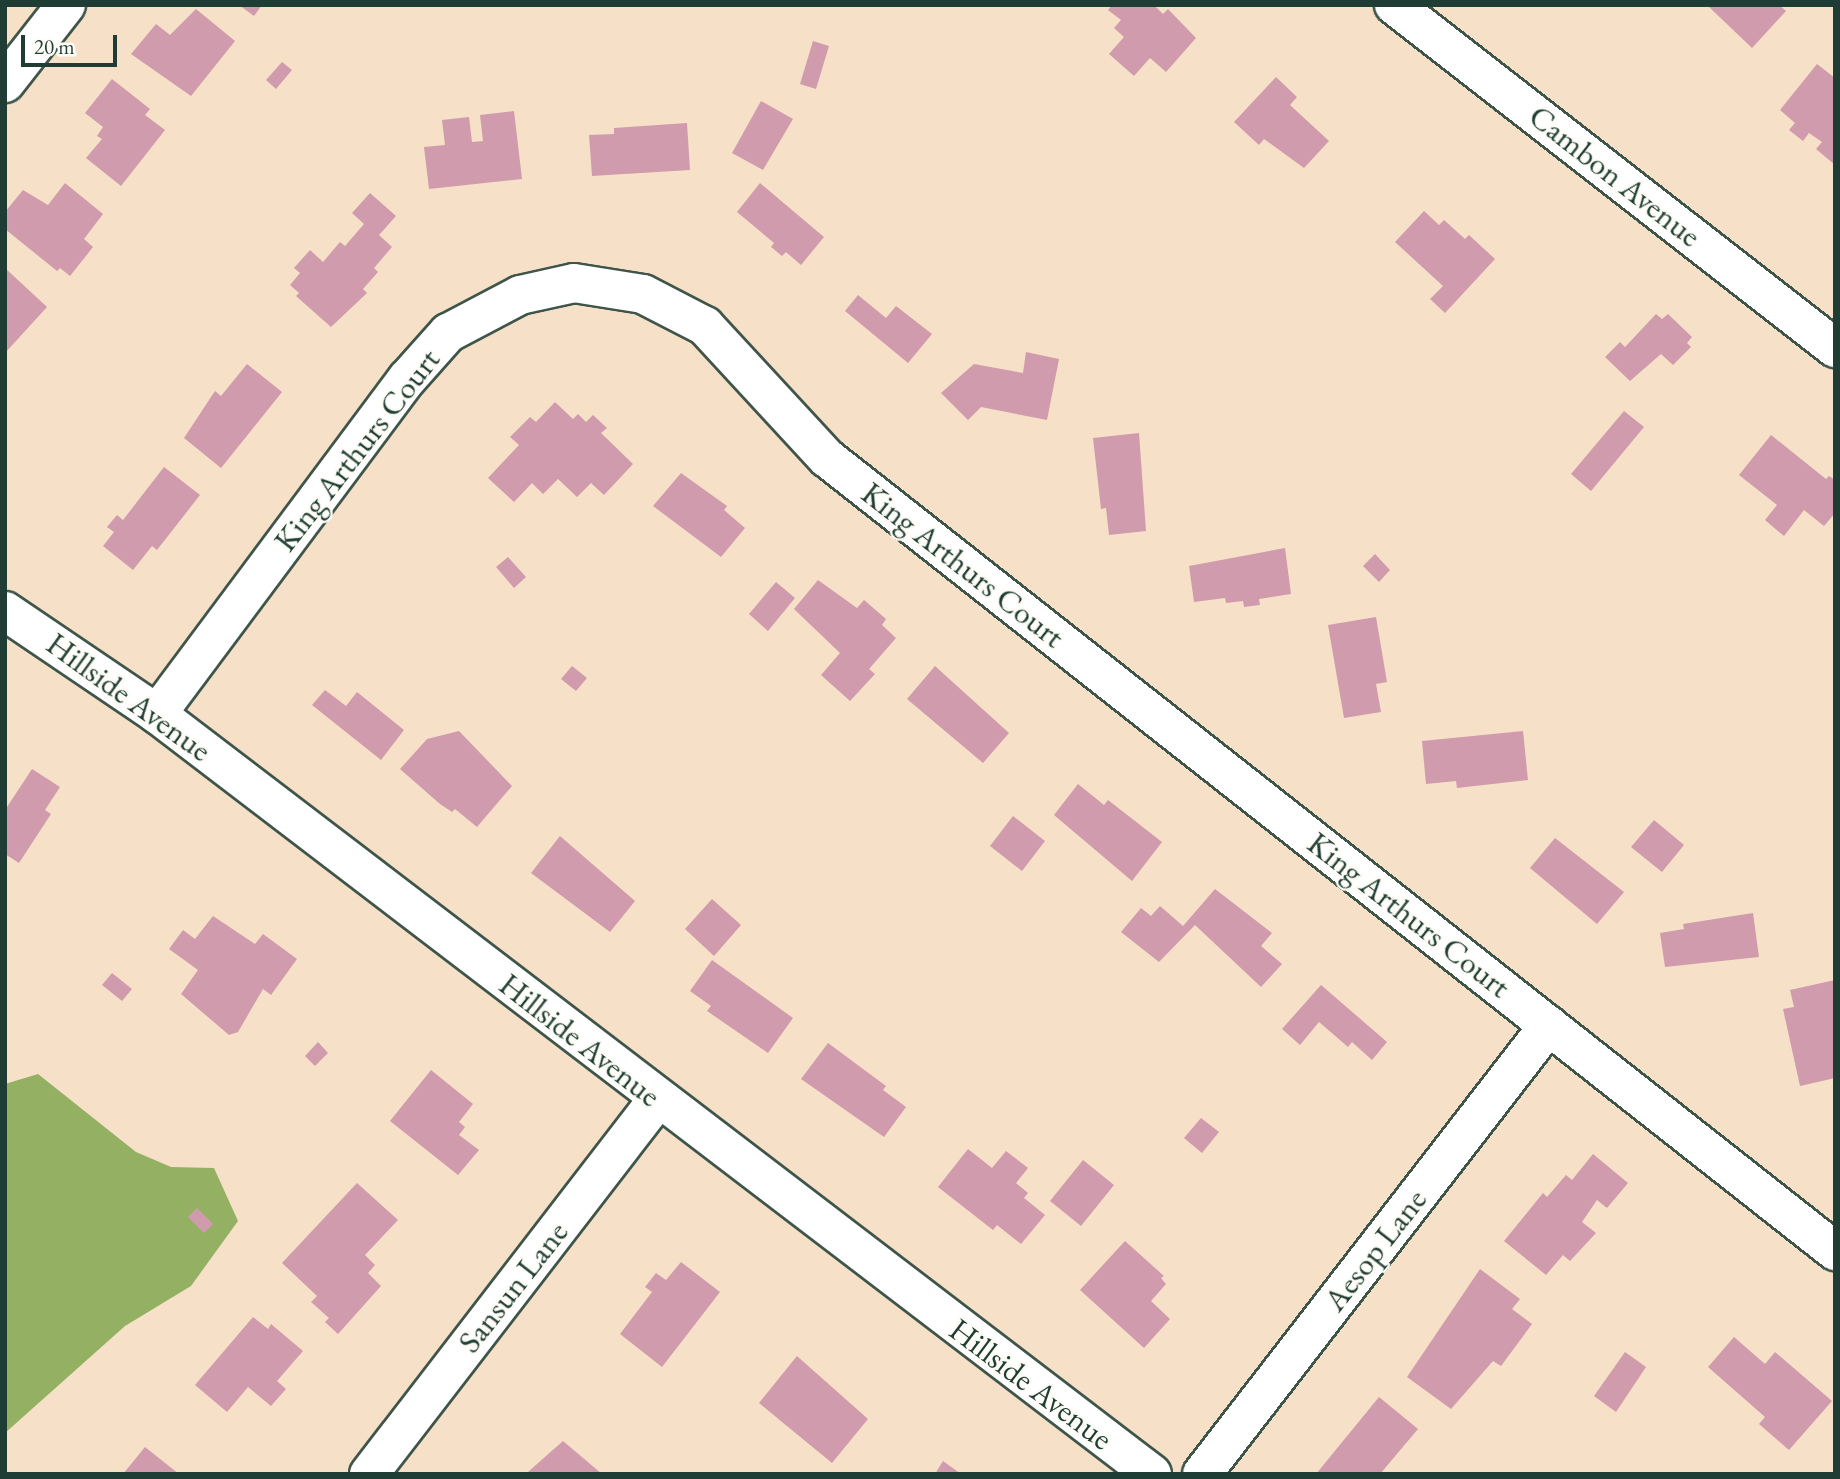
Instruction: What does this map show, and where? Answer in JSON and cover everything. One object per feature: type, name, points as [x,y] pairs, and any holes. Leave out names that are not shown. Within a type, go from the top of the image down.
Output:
[{"type":"street","points":[[5,83],[66,5]]},
{"type":"street","name":"Cambon Avenue","points":[[1394,5],[1835,348]]},
{"type":"street","name":"King Arthurs Court","points":[[157,715],[407,379],[449,333],[520,295],[574,283],[643,294],[705,326],[827,458],[1835,1251]]},
{"type":"street","name":"Hillside Avenue","points":[[11,625],[157,715],[657,1100],[1152,1474]]},
{"type":"street","name":"Aesop Lane","points":[[1202,1474],[1549,1026]]},
{"type":"street","name":"Sansun Lane","points":[[369,1474],[657,1100]]},
{"type":"green space","points":[[38,1074],[136,1152],[171,1167],[214,1168],[238,1221],[191,1286],[125,1326],[5,1433],[5,1084]]},
{"type":"building","points":[[239,5],[262,5],[254,16]]},
{"type":"building","points":[[1112,5],[1154,5],[1163,14],[1168,9],[1196,38],[1166,72],[1150,58],[1134,76],[1109,54],[1124,37],[1114,28],[1121,20],[1108,10]]},
{"type":"building","points":[[1707,5],[1779,5],[1786,11],[1752,48]]},
{"type":"building","points":[[196,9],[235,41],[191,96],[131,54],[156,24],[170,35]]},
{"type":"building","points":[[813,41],[829,46],[816,89],[800,84]]},
{"type":"building","points":[[282,62],[292,70],[276,89],[266,80]]},
{"type":"building","points":[[1817,64],[1835,78],[1835,165],[1816,149],[1822,142],[1809,133],[1803,141],[1789,130],[1795,123],[1780,110]]},
{"type":"building","points":[[1276,77],[1297,97],[1290,105],[1329,141],[1304,168],[1264,139],[1259,145],[1234,122]]},
{"type":"building","points":[[112,79],[150,109],[145,115],[165,130],[121,186],[86,158],[102,139],[97,136],[103,127],[85,113]]},
{"type":"building","points":[[761,101],[793,119],[763,170],[732,153]]},
{"type":"building","points":[[514,111],[522,179],[429,189],[424,147],[445,145],[442,120],[469,117],[472,142],[483,141],[480,115]]},
{"type":"building","points":[[687,123],[690,170],[592,176],[589,135],[614,134],[614,128]]},
{"type":"building","points":[[65,183],[103,214],[84,239],[93,247],[70,276],[60,268],[57,271],[5,229],[5,212],[23,190],[48,205]]},
{"type":"building","points":[[760,183],[824,237],[801,265],[786,252],[782,256],[771,247],[774,243],[737,212]]},
{"type":"building","points":[[370,193],[396,216],[379,235],[392,247],[374,268],[378,272],[363,289],[367,293],[331,327],[296,296],[299,293],[290,285],[300,273],[294,268],[310,250],[323,262],[340,242],[345,246],[364,224],[352,213]]},
{"type":"building","points":[[1424,211],[1439,225],[1444,220],[1465,239],[1469,235],[1495,259],[1445,313],[1430,299],[1443,286],[1395,242]]},
{"type":"building","points":[[5,268],[47,307],[5,353]]},
{"type":"building","points":[[858,295],[886,318],[896,306],[932,334],[908,363],[845,311]]},
{"type":"building","points":[[1656,314],[1662,319],[1668,314],[1692,337],[1687,343],[1691,347],[1673,365],[1661,354],[1630,381],[1605,357],[1620,342],[1625,347]]},
{"type":"building","points":[[1026,352],[1059,359],[1047,420],[981,407],[968,420],[941,393],[974,364],[1023,373]]},
{"type":"building","points":[[247,364],[282,392],[221,468],[184,438],[215,391],[221,396]]},
{"type":"building","points":[[555,402],[573,419],[578,414],[586,422],[593,415],[607,428],[601,433],[633,464],[604,495],[591,483],[577,497],[558,479],[543,494],[532,483],[514,502],[488,478],[519,445],[510,437],[530,417],[536,422]]},
{"type":"building","points":[[1624,411],[1644,427],[1591,491],[1571,474]]},
{"type":"building","points":[[1139,433],[1146,531],[1109,535],[1106,508],[1101,509],[1093,438]]},
{"type":"building","points":[[1771,435],[1826,479],[1829,476],[1835,480],[1835,513],[1824,526],[1804,510],[1784,536],[1765,520],[1777,505],[1739,475]]},
{"type":"building","points":[[164,467],[200,495],[157,550],[152,546],[133,570],[103,546],[114,532],[107,527],[117,515],[123,520]]},
{"type":"building","points":[[681,473],[727,506],[724,510],[745,528],[721,557],[653,506]]},
{"type":"building","points":[[1285,548],[1291,594],[1259,599],[1260,605],[1244,607],[1243,601],[1226,603],[1225,598],[1194,602],[1189,566]]},
{"type":"building","points":[[1375,554],[1390,570],[1379,582],[1363,566]]},
{"type":"building","points":[[508,557],[526,577],[514,588],[496,567]]},
{"type":"building","points":[[818,580],[857,608],[864,600],[886,619],[882,625],[896,638],[869,669],[875,674],[850,701],[821,675],[840,653],[794,609]]},
{"type":"building","points":[[776,582],[795,598],[768,631],[749,614]]},
{"type":"building","points":[[1376,617],[1387,682],[1376,684],[1381,712],[1344,718],[1328,625]]},
{"type":"building","points":[[572,666],[587,678],[576,691],[561,679]]},
{"type":"building","points":[[935,666],[1009,733],[983,763],[907,699]]},
{"type":"building","points":[[325,690],[346,706],[357,692],[404,730],[381,760],[312,705]]},
{"type":"building","points":[[459,731],[512,786],[477,827],[455,809],[452,812],[440,804],[400,769],[427,739]]},
{"type":"building","points":[[1523,731],[1528,780],[1457,788],[1456,781],[1426,784],[1422,741]]},
{"type":"building","points":[[32,769],[60,787],[45,810],[51,814],[19,863],[5,854],[5,810]]},
{"type":"building","points":[[1078,784],[1104,805],[1108,800],[1162,842],[1132,881],[1054,815]]},
{"type":"building","points":[[1013,816],[1045,841],[1022,871],[990,846]]},
{"type":"building","points":[[1654,820],[1684,845],[1662,872],[1631,847]]},
{"type":"building","points":[[560,836],[635,901],[610,932],[531,873]]},
{"type":"building","points":[[1555,838],[1624,892],[1597,924],[1530,868]]},
{"type":"building","points":[[1215,889],[1272,933],[1261,946],[1282,964],[1261,987],[1195,925],[1159,962],[1121,932],[1141,908],[1151,916],[1160,906],[1183,926]]},
{"type":"building","points":[[712,899],[741,925],[714,956],[685,929]]},
{"type":"building","points":[[1753,913],[1759,957],[1665,967],[1660,933],[1684,929],[1683,924]]},
{"type":"building","points":[[213,916],[255,944],[263,934],[297,959],[271,995],[263,989],[238,1032],[229,1035],[181,994],[198,970],[169,949],[183,930],[195,939]]},
{"type":"building","points":[[712,960],[793,1018],[768,1053],[707,1011],[711,1006],[690,991]]},
{"type":"building","points":[[112,973],[132,989],[122,1001],[102,985]]},
{"type":"building","points":[[1835,980],[1835,1078],[1800,1086],[1783,1009],[1794,1007],[1790,990]]},
{"type":"building","points":[[1321,985],[1387,1042],[1372,1060],[1352,1042],[1348,1047],[1319,1022],[1300,1045],[1282,1029]]},
{"type":"building","points":[[318,1042],[328,1053],[315,1066],[305,1056]]},
{"type":"building","points":[[828,1043],[886,1086],[883,1090],[906,1107],[884,1137],[801,1079]]},
{"type":"building","points":[[431,1070],[473,1104],[459,1122],[465,1127],[459,1135],[479,1150],[458,1175],[390,1121]]},
{"type":"building","points":[[1201,1118],[1219,1132],[1202,1153],[1184,1138]]},
{"type":"building","points":[[968,1149],[992,1168],[1006,1151],[1028,1168],[1016,1183],[1028,1193],[1024,1198],[1045,1215],[1021,1244],[997,1225],[993,1230],[938,1187]]},
{"type":"building","points":[[1593,1154],[1628,1183],[1607,1208],[1597,1200],[1582,1222],[1596,1233],[1570,1261],[1563,1255],[1546,1275],[1504,1241],[1543,1193],[1547,1197],[1566,1175],[1572,1180]]},
{"type":"building","points":[[1083,1160],[1114,1185],[1081,1226],[1050,1201]]},
{"type":"building","points":[[357,1183],[398,1220],[365,1255],[375,1265],[368,1273],[381,1286],[338,1334],[325,1322],[329,1318],[311,1302],[317,1296],[282,1263]]},
{"type":"building","points":[[197,1208],[213,1224],[204,1233],[188,1217]]},
{"type":"building","points":[[1125,1241],[1164,1276],[1161,1278],[1166,1284],[1151,1301],[1170,1319],[1144,1348],[1080,1290]]},
{"type":"building","points":[[681,1262],[720,1292],[662,1367],[620,1334],[652,1292],[645,1287],[656,1273],[666,1280]]},
{"type":"building","points":[[1480,1269],[1520,1299],[1512,1309],[1532,1324],[1501,1366],[1493,1361],[1451,1409],[1407,1377]]},
{"type":"building","points":[[253,1317],[268,1329],[271,1324],[303,1351],[277,1381],[286,1389],[271,1406],[248,1387],[227,1412],[195,1385]]},
{"type":"building","points":[[1734,1337],[1765,1364],[1775,1352],[1832,1401],[1789,1450],[1759,1424],[1765,1417],[1708,1367]]},
{"type":"building","points":[[1625,1352],[1646,1367],[1616,1412],[1594,1396]]},
{"type":"building","points":[[797,1356],[868,1419],[832,1463],[759,1403]]},
{"type":"building","points":[[1379,1397],[1418,1429],[1380,1474],[1316,1474]]},
{"type":"building","points":[[563,1441],[602,1474],[528,1472]]},
{"type":"building","points":[[145,1447],[179,1474],[123,1474]]},
{"type":"building","points":[[943,1461],[961,1474],[935,1474]]}]
